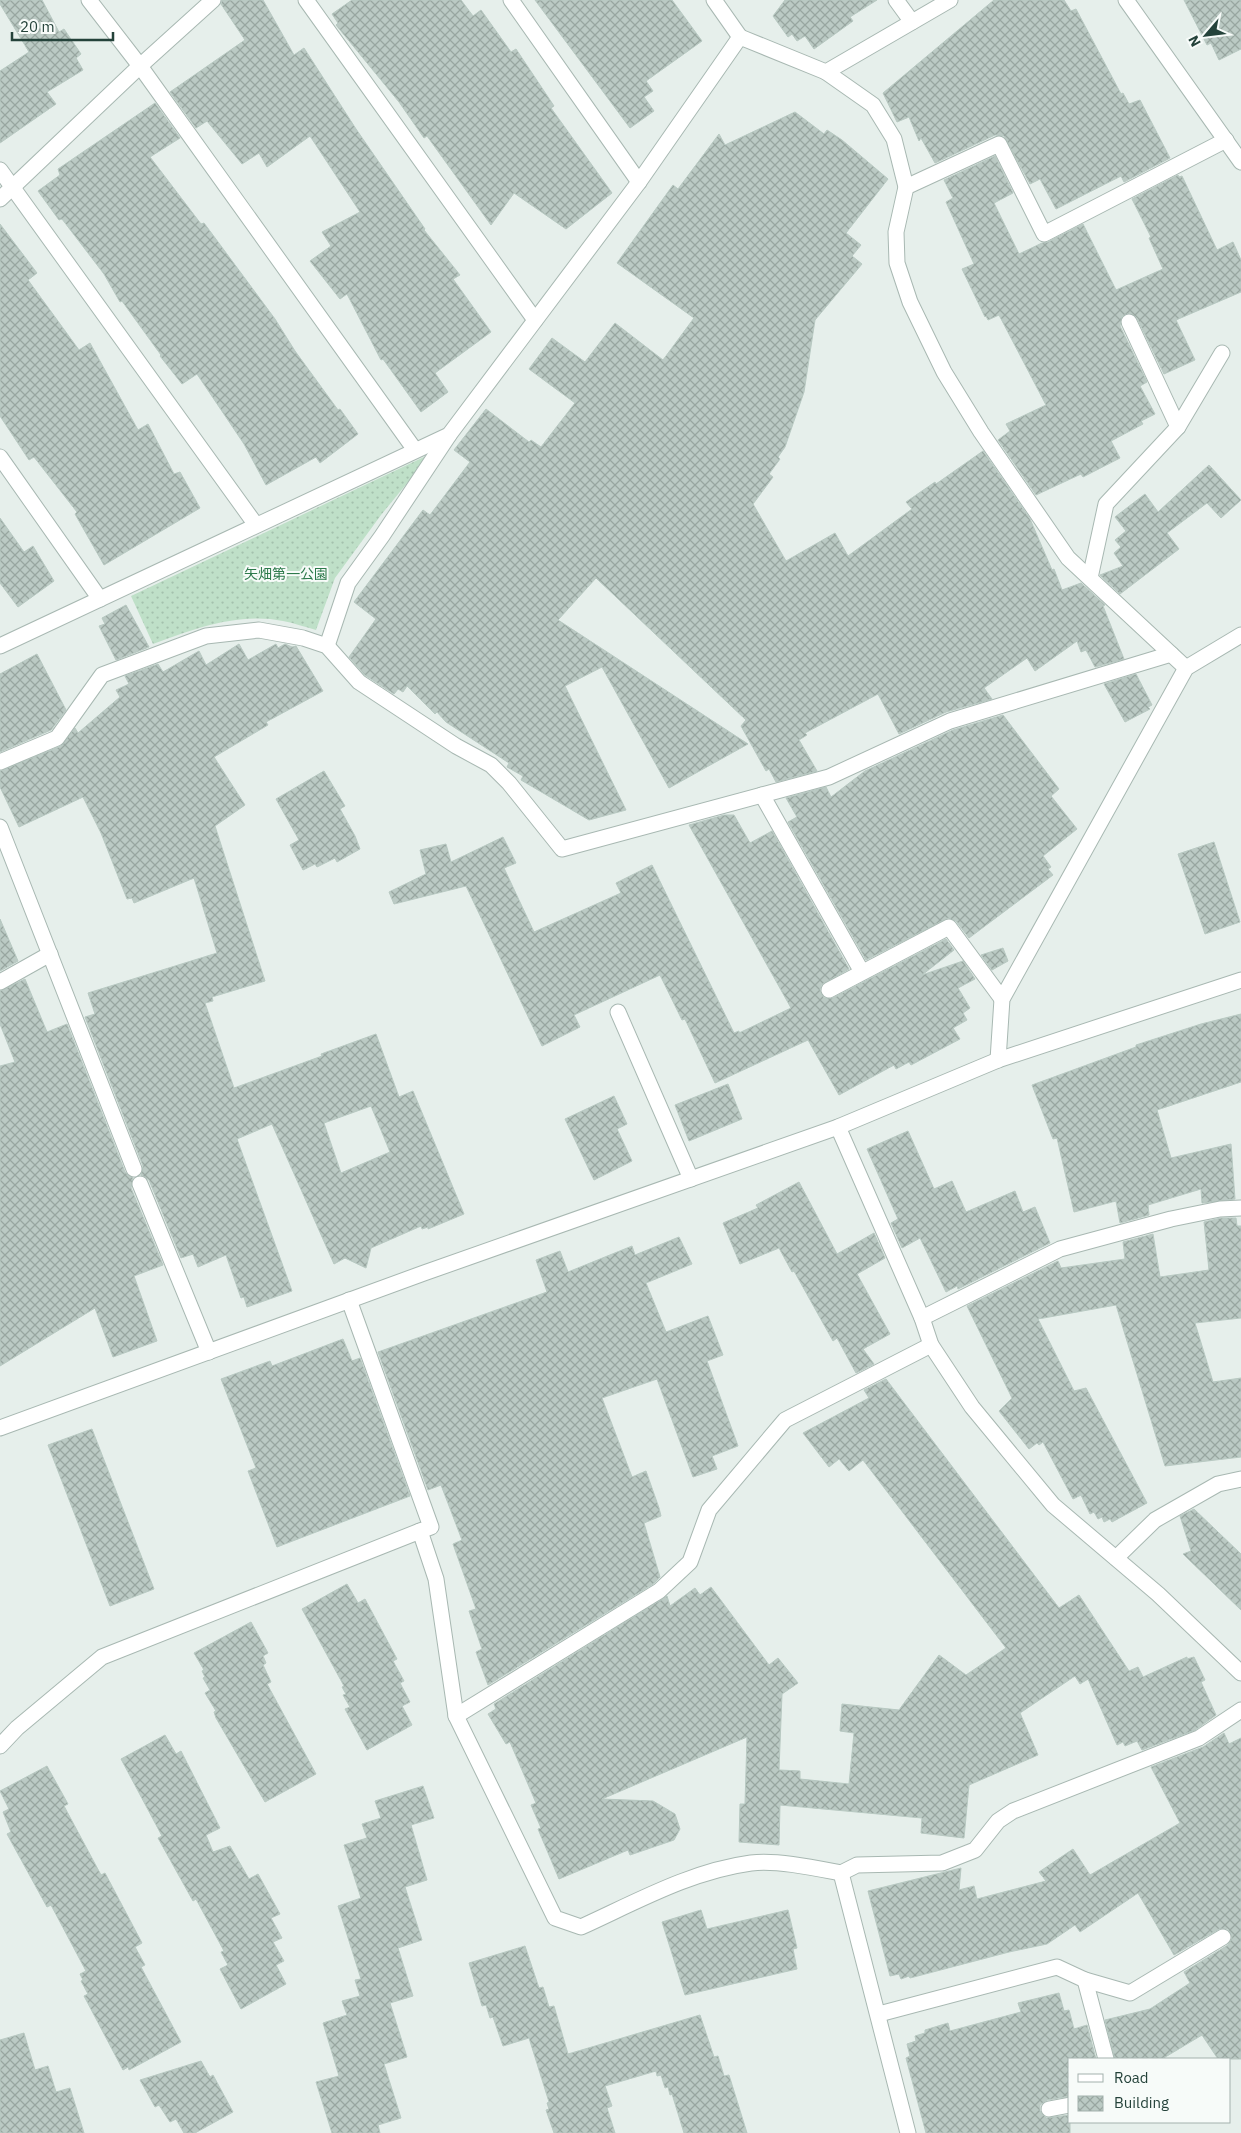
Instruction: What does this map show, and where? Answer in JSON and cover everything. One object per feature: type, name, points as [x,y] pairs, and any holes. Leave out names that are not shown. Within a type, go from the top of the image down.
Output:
[{"type":"street","points":[[89,0],[140,66],[415,450]]},
{"type":"street","points":[[0,199],[140,66],[213,0]]},
{"type":"street","points":[[306,0],[536,320]]},
{"type":"street","points":[[511,0],[639,182]]},
{"type":"street","points":[[714,0],[740,37],[826,72],[873,105],[894,139],[906,187],[896,232],[897,263],[910,302],[944,372],[981,432],[1068,558],[1186,668]]},
{"type":"street","points":[[896,0],[912,22]]},
{"type":"street","points":[[826,72],[950,0]]},
{"type":"street","points":[[1126,0],[1241,162]]},
{"type":"street","points":[[327,646],[348,583],[382,536],[449,434],[639,182],[740,37]]},
{"type":"street","points":[[906,187],[999,144],[1044,234],[1226,140]]},
{"type":"street","points":[[0,170],[256,525]]},
{"type":"street","points":[[1129,322],[1178,428]]},
{"type":"street","points":[[1090,578],[1106,504],[1178,428],[1222,353]]},
{"type":"street","points":[[0,646],[449,434]]},
{"type":"street","points":[[0,457],[100,598]]},
{"type":"street","points":[[0,762],[57,738],[102,675],[206,636],[259,630],[304,638],[327,646],[359,682],[456,746],[491,764],[562,849],[829,777],[950,721],[1171,654]]},
{"type":"street","points":[[998,1060],[1002,999],[1186,668],[1241,635]]},
{"type":"street","points":[[762,795],[862,972]]},
{"type":"street","points":[[0,826],[134,1169]]},
{"type":"street","points":[[829,990],[949,927],[1002,999]]},
{"type":"street","points":[[0,982],[50,954]]},
{"type":"street","points":[[0,1428],[349,1300],[838,1127],[998,1060],[1241,980]]},
{"type":"street","points":[[618,1012],[691,1179]]},
{"type":"street","points":[[838,1127],[922,1318],[931,1345],[972,1407],[1053,1505],[1158,1594],[1240,1670]]},
{"type":"street","points":[[140,1184],[209,1352]]},
{"type":"street","points":[[922,1318],[1060,1249],[1171,1219],[1220,1209],[1241,1208]]},
{"type":"street","points":[[0,1746],[17,1728],[102,1657],[431,1527],[349,1300]]},
{"type":"street","points":[[456,1716],[659,1592],[690,1562],[709,1510],[785,1420],[931,1345]]},
{"type":"street","points":[[1116,1558],[1155,1520],[1218,1484],[1241,1480]]},
{"type":"street","points":[[420,1531],[436,1579],[456,1716],[555,1918],[581,1927],[706,1872],[753,1863],[800,1866],[842,1873],[857,1865],[942,1863],[976,1850],[998,1821],[1013,1811],[1199,1738],[1241,1710]]},
{"type":"street","points":[[842,1873],[908,2133]]},
{"type":"street","points":[[879,2014],[1057,1967],[1085,1980],[1130,1993],[1224,1937]]},
{"type":"street","points":[[1085,1980],[1106,2058]]},
{"type":"street","points":[[1049,2109],[1068,2104]]},
{"type":"green space","name":"矢畑第一公園","points":[[426,456],[426,460],[381,515],[335,578],[316,630],[283,621],[266,619],[233,620],[200,628],[153,644],[131,596]]},
{"type":"building","points":[[0,0],[42,0],[59,32],[64,29],[81,54],[76,58],[83,70],[47,92],[56,104],[0,143],[0,71],[29,52],[0,4]]},
{"type":"building","points":[[222,0],[263,0],[294,55],[304,48],[424,230],[460,275],[453,279],[491,332],[435,373],[448,392],[421,412],[383,359],[381,360],[347,294],[340,299],[310,261],[331,246],[322,232],[360,212],[310,136],[267,167],[259,153],[242,164],[207,121],[196,128],[170,92],[245,40],[221,4]]},
{"type":"building","points":[[352,0],[461,0],[473,16],[481,10],[511,52],[516,49],[554,106],[551,108],[612,193],[566,229],[514,193],[491,225],[427,136],[424,138],[399,102],[336,25],[338,23],[332,14]]},
{"type":"building","points":[[535,0],[672,0],[702,41],[646,81],[653,91],[644,97],[654,111],[630,128]]},
{"type":"building","points":[[785,0],[877,0],[850,17],[853,21],[814,49],[805,36],[797,41],[792,34],[788,37],[773,16]]},
{"type":"building","points":[[994,0],[1064,0],[1071,11],[1076,9],[1121,94],[1123,93],[1129,104],[1140,100],[1170,158],[1124,182],[1121,176],[1056,209],[1040,179],[1030,184],[1004,136],[995,135],[935,163],[921,138],[919,141],[909,117],[897,122],[883,93]]},
{"type":"building","points":[[1184,0],[1241,0],[1241,49],[1219,60],[1211,43],[1207,45]]},
{"type":"building","points":[[155,103],[180,138],[150,157],[201,224],[204,223],[275,319],[295,351],[338,410],[340,409],[358,434],[320,463],[316,457],[266,485],[244,444],[197,374],[182,384],[122,301],[120,302],[104,274],[62,219],[59,220],[38,191],[60,175],[58,169]]},
{"type":"building","points":[[795,112],[824,134],[827,130],[842,140],[888,179],[846,233],[861,245],[852,256],[862,264],[815,320],[804,392],[785,447],[778,457],[780,459],[769,474],[773,477],[753,504],[786,561],[835,533],[848,556],[912,509],[906,502],[935,482],[936,484],[983,451],[1030,519],[1062,590],[1081,583],[1105,605],[1103,606],[1124,659],[1095,667],[1086,650],[1081,652],[1077,641],[1035,671],[1027,658],[984,688],[992,699],[946,712],[899,734],[878,694],[805,733],[807,735],[799,740],[817,771],[776,782],[769,769],[766,771],[741,726],[746,720],[596,578],[558,620],[748,744],[669,788],[602,667],[565,686],[626,810],[589,820],[521,780],[523,776],[507,767],[509,763],[446,722],[437,712],[435,714],[407,686],[403,692],[398,689],[394,694],[365,675],[349,657],[376,619],[354,602],[423,510],[430,515],[470,462],[454,450],[486,409],[529,442],[531,440],[541,447],[575,403],[529,369],[552,338],[585,362],[615,323],[663,360],[694,318],[617,263],[673,185],[678,189],[719,134],[725,145]]},
{"type":"building","points":[[995,156],[1013,193],[994,203],[1019,254],[1083,224],[1116,290],[1163,269],[1149,238],[1151,237],[1132,199],[1178,175],[1179,177],[1182,176],[1217,250],[1233,242],[1241,260],[1241,292],[1176,320],[1195,360],[1164,374],[1137,318],[1130,313],[1122,316],[1120,326],[1147,382],[1140,386],[1155,414],[1141,421],[1143,424],[1111,441],[1120,458],[1083,477],[1081,474],[1036,495],[998,440],[1010,431],[1006,424],[1046,405],[999,315],[988,320],[985,317],[962,269],[974,264],[946,202],[953,198],[944,180]]},
{"type":"building","points":[[0,224],[37,273],[28,280],[79,350],[90,343],[138,430],[148,424],[174,474],[180,472],[200,508],[104,565],[75,514],[77,512],[34,457],[29,460],[0,416]]},
{"type":"building","points":[[1209,465],[1241,500],[1221,518],[1207,503],[1167,533],[1179,549],[1120,594],[1100,575],[1123,566],[1114,553],[1121,547],[1115,540],[1126,531],[1115,517],[1145,494],[1158,512]]},
{"type":"building","points":[[0,518],[24,552],[33,546],[54,581],[18,607],[0,583]]},
{"type":"building","points":[[126,605],[149,647],[116,660],[99,626],[105,624],[102,618]]},
{"type":"building","points":[[239,644],[248,660],[276,644],[278,648],[285,644],[292,647],[296,646],[323,691],[266,722],[268,725],[214,757],[245,805],[215,826],[265,981],[212,997],[213,1001],[205,1003],[234,1088],[376,1034],[399,1097],[413,1091],[464,1214],[428,1229],[428,1227],[422,1229],[421,1226],[371,1248],[366,1268],[345,1258],[334,1264],[272,1124],[237,1139],[292,1291],[247,1307],[244,1297],[241,1298],[226,1255],[198,1267],[193,1254],[181,1258],[149,1180],[141,1175],[143,1166],[85,1017],[95,1014],[88,993],[217,953],[194,878],[134,903],[132,898],[127,899],[101,833],[83,797],[19,827],[0,787],[0,771],[61,746],[75,728],[78,733],[120,697],[116,690],[129,684],[125,676],[158,664],[163,672],[199,651],[206,665]],"holes":[[[371,1106],[390,1152],[341,1173],[324,1123]]]},
{"type":"building","points":[[37,654],[66,710],[51,730],[0,752],[0,674]]},
{"type":"building","points":[[1136,674],[1152,705],[1148,707],[1150,709],[1125,722],[1104,684]]},
{"type":"building","points":[[1003,715],[1059,789],[1051,796],[1077,829],[1043,856],[1051,867],[1048,869],[1053,875],[969,938],[956,921],[948,918],[866,960],[788,822],[797,817],[786,798],[826,787],[831,797],[865,771],[953,730]]},
{"type":"building","points":[[324,771],[345,806],[340,809],[360,849],[337,862],[335,858],[317,867],[315,864],[303,870],[290,845],[299,840],[276,799]]},
{"type":"building","points":[[724,815],[734,815],[750,843],[772,831],[849,969],[821,985],[820,990],[824,998],[833,998],[946,939],[954,950],[922,975],[963,961],[975,979],[958,988],[970,1008],[963,1013],[967,1020],[953,1028],[960,1039],[911,1065],[909,1062],[896,1069],[894,1065],[839,1095],[808,1040],[715,1083],[685,1019],[682,1020],[660,975],[574,1015],[580,1027],[542,1046],[466,886],[394,904],[389,892],[426,874],[420,850],[446,844],[451,862],[503,837],[516,863],[504,868],[534,932],[621,893],[616,883],[652,865],[734,1033],[739,1031],[739,1033],[791,1008],[689,825]]},
{"type":"building","points":[[1214,842],[1240,922],[1205,934],[1178,854]]},
{"type":"building","points":[[0,919],[18,961],[0,971]]},
{"type":"building","points":[[1003,948],[1008,961],[992,970],[981,955]]},
{"type":"building","points":[[25,979],[47,1032],[67,1024],[125,1172],[133,1178],[131,1188],[163,1265],[134,1276],[157,1341],[113,1357],[95,1308],[0,1366],[0,1066],[15,1062],[0,1024],[0,991]]},
{"type":"building","points":[[1241,1014],[1241,1082],[1157,1110],[1171,1158],[1231,1144],[1235,1199],[1202,1203],[1201,1189],[1148,1205],[1149,1215],[1120,1223],[1116,1201],[1074,1212],[1057,1138],[1053,1139],[1032,1085],[1136,1047],[1136,1045],[1201,1024]]},
{"type":"building","points":[[728,1084],[742,1119],[689,1141],[675,1105]]},
{"type":"building","points":[[614,1096],[627,1124],[617,1129],[632,1161],[594,1180],[565,1119]]},
{"type":"building","points":[[908,1131],[934,1189],[952,1181],[966,1212],[1015,1191],[1023,1212],[1035,1207],[1050,1243],[958,1289],[957,1286],[946,1292],[920,1238],[902,1248],[891,1223],[898,1219],[867,1149]]},
{"type":"building","points":[[799,1182],[837,1254],[874,1233],[885,1258],[857,1274],[890,1334],[863,1349],[874,1364],[856,1373],[837,1338],[833,1341],[779,1248],[740,1264],[723,1223],[758,1208],[756,1205]]},
{"type":"building","points":[[1221,1218],[1236,1218],[1237,1226],[1241,1226],[1241,1318],[1195,1323],[1213,1382],[1241,1378],[1241,1457],[1165,1466],[1116,1305],[1038,1319],[1074,1391],[1086,1388],[1147,1503],[1112,1522],[1110,1519],[1104,1522],[1102,1517],[1098,1519],[1094,1512],[1090,1514],[1081,1495],[1073,1499],[1043,1442],[1039,1445],[1037,1443],[1029,1449],[999,1411],[1012,1398],[967,1306],[1058,1261],[1061,1268],[1125,1259],[1123,1242],[1153,1234],[1160,1277],[1209,1270],[1204,1222]]},
{"type":"building","points":[[679,1237],[692,1264],[646,1283],[666,1332],[708,1316],[723,1355],[707,1361],[738,1446],[712,1456],[717,1469],[693,1477],[657,1379],[602,1398],[632,1477],[646,1471],[659,1508],[661,1516],[644,1523],[660,1577],[653,1584],[488,1685],[476,1652],[482,1649],[469,1611],[476,1609],[453,1544],[462,1540],[441,1485],[428,1490],[378,1352],[547,1292],[536,1260],[560,1251],[568,1272],[632,1246],[635,1255]]},
{"type":"building","points":[[343,1339],[352,1361],[360,1358],[410,1496],[277,1547],[248,1471],[256,1468],[221,1379],[270,1361],[272,1366]]},
{"type":"building","points":[[886,1379],[1059,1608],[1079,1595],[1129,1671],[1138,1667],[1143,1677],[1187,1657],[1187,1659],[1194,1657],[1205,1680],[1201,1682],[1216,1715],[1195,1730],[1142,1750],[1137,1741],[1125,1746],[1123,1742],[1117,1745],[1088,1679],[1080,1684],[1075,1676],[1020,1713],[1038,1755],[969,1785],[964,1838],[921,1833],[922,1818],[780,1805],[779,1845],[739,1842],[740,1804],[745,1804],[747,1737],[602,1799],[653,1801],[675,1814],[680,1829],[674,1840],[630,1855],[628,1850],[559,1879],[538,1829],[541,1828],[531,1805],[536,1803],[510,1742],[506,1744],[488,1714],[496,1709],[494,1704],[667,1596],[670,1606],[695,1588],[700,1595],[711,1587],[769,1665],[778,1658],[798,1683],[782,1694],[779,1770],[800,1771],[800,1779],[849,1784],[854,1733],[840,1731],[842,1704],[899,1710],[939,1655],[966,1675],[1006,1648],[863,1460],[849,1471],[839,1459],[829,1467],[803,1433],[869,1398],[864,1390]]},
{"type":"building","points":[[92,1429],[154,1589],[110,1606],[48,1445]]},
{"type":"building","points":[[1194,1509],[1241,1554],[1241,1610],[1183,1554],[1191,1551],[1180,1516]]},
{"type":"building","points":[[347,1584],[358,1603],[365,1599],[397,1659],[393,1661],[404,1681],[400,1683],[410,1702],[402,1706],[412,1725],[367,1750],[345,1709],[350,1707],[343,1695],[346,1694],[342,1687],[344,1686],[302,1609]]},
{"type":"building","points":[[251,1622],[268,1653],[263,1656],[266,1663],[263,1665],[271,1682],[267,1684],[316,1774],[265,1802],[216,1718],[214,1712],[216,1711],[205,1693],[210,1690],[203,1678],[205,1677],[202,1671],[204,1670],[194,1653]]},
{"type":"building","points":[[1224,1733],[1229,1744],[1241,1738],[1241,2059],[1217,2058],[1202,2035],[1164,2058],[1115,2058],[1105,2020],[1150,2009],[1190,1983],[1184,1972],[1228,1945],[1232,1937],[1228,1929],[1219,1929],[1174,1955],[1138,1893],[1080,1932],[1075,1925],[1047,1944],[910,1978],[909,1976],[901,1979],[899,1974],[890,1976],[868,1891],[961,1868],[959,1890],[974,1886],[977,1899],[1046,1881],[1039,1872],[1073,1849],[1090,1875],[1180,1823],[1151,1767],[1203,1747]]},
{"type":"building","points":[[165,1735],[176,1754],[181,1751],[220,1828],[206,1835],[213,1852],[230,1846],[249,1879],[258,1874],[280,1914],[271,1918],[282,1938],[273,1942],[284,1961],[276,1965],[286,1984],[241,2009],[220,1969],[228,1965],[221,1952],[224,1951],[196,1899],[193,1901],[158,1838],[162,1836],[121,1759]]},
{"type":"building","points":[[47,1766],[68,1804],[64,1806],[101,1875],[105,1873],[142,1943],[135,1947],[145,1965],[141,1967],[181,2042],[129,2070],[128,2067],[123,2070],[84,1996],[88,1994],[81,1981],[83,1980],[80,1974],[86,1971],[51,1905],[47,1907],[7,1834],[11,1832],[3,1812],[9,1809],[0,1791]]},
{"type":"building","points":[[423,1786],[434,1818],[411,1825],[427,1880],[405,1887],[422,1940],[398,1948],[413,1996],[390,2003],[407,2057],[384,2064],[401,2118],[378,2125],[380,2133],[332,2133],[316,2082],[339,2076],[323,2023],[347,2015],[342,2001],[360,1996],[355,1980],[361,1979],[338,1906],[361,1898],[344,1845],[367,1838],[362,1824],[381,1818],[375,1801]]},
{"type":"building","points":[[701,1910],[707,1929],[788,1910],[797,1948],[793,1949],[797,1969],[685,1995],[662,1922]]},
{"type":"building","points":[[525,1946],[539,1988],[543,1987],[549,2007],[554,2006],[568,2054],[700,2015],[714,2057],[718,2056],[724,2076],[729,2075],[747,2133],[684,2133],[672,2094],[670,2095],[668,2087],[665,2088],[661,2075],[657,2076],[656,2071],[605,2086],[612,2106],[607,2108],[615,2133],[554,2133],[546,2110],[549,2109],[547,2103],[549,2102],[529,2038],[503,2046],[493,2017],[490,2018],[486,2005],[482,2006],[469,1963]]},
{"type":"building","points":[[1059,1993],[1064,2011],[1069,2010],[1074,2029],[1087,2025],[1096,2058],[1068,2058],[1068,2096],[1047,2100],[1040,2105],[1040,2111],[1046,2118],[1068,2115],[1070,2133],[926,2133],[906,2058],[910,2056],[907,2044],[916,2041],[915,2036],[925,2033],[925,2030],[948,2023],[950,2031],[1021,2012],[1018,2003]]},
{"type":"building","points":[[24,2033],[35,2070],[48,2066],[56,2092],[70,2088],[84,2133],[0,2133],[0,2040]]},
{"type":"building","points":[[201,2061],[210,2077],[213,2075],[233,2112],[195,2133],[184,2133],[176,2119],[170,2122],[159,2105],[155,2107],[140,2080]]}]
